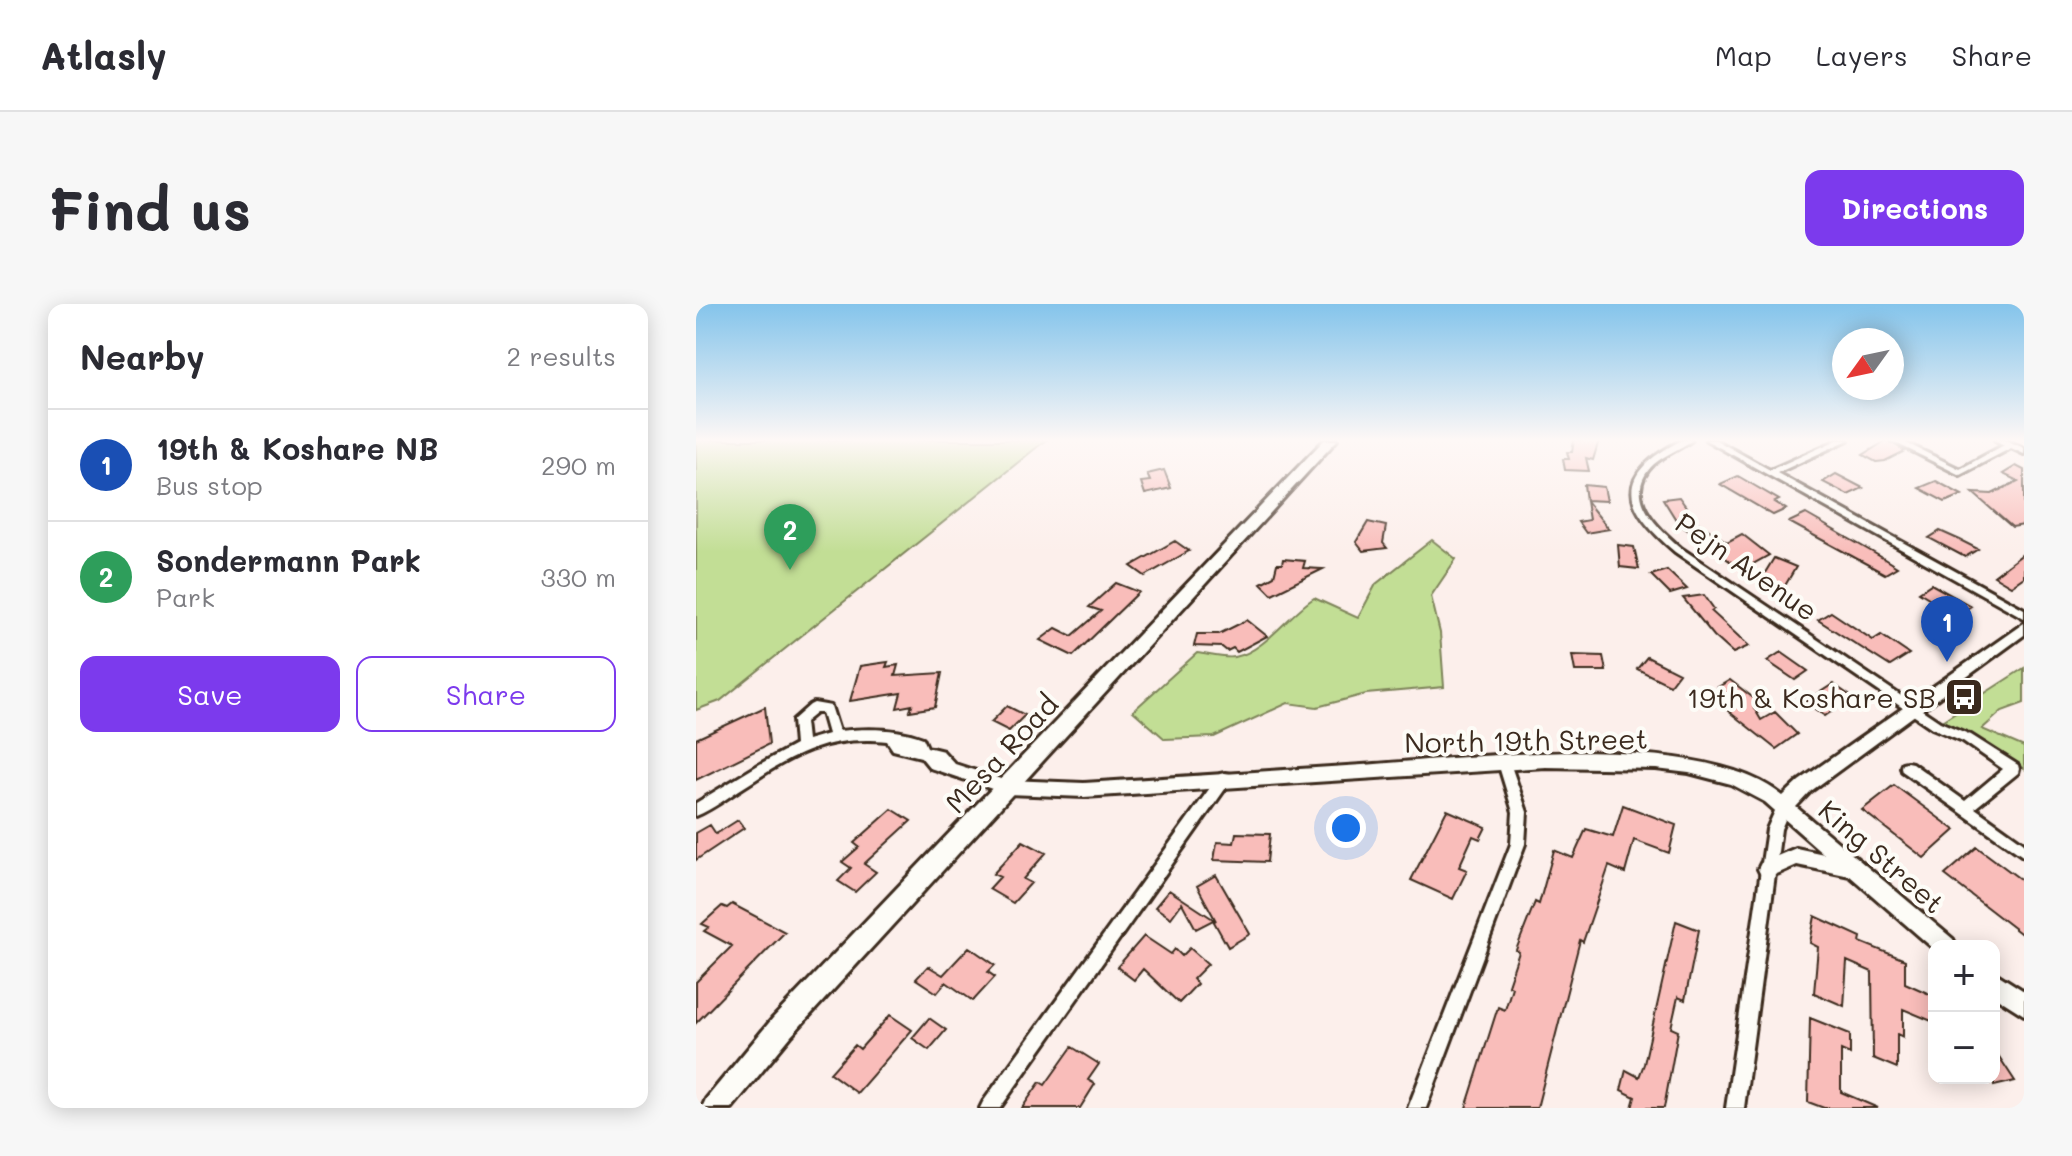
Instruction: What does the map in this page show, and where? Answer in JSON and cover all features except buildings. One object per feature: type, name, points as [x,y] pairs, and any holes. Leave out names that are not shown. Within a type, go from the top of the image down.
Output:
[{"type":"main road","name":"Mesa Road","points":[[715,1108],[782,1027],[1296,478]]},
{"type":"street","name":"Pejn Avenue","points":[[1639,478],[1637,499],[1655,530],[1678,550],[1936,725],[1967,738],[2013,769],[1965,809]]},
{"type":"street","points":[[1778,478],[2024,614]]},
{"type":"street","points":[[1735,1108],[1774,829],[1783,808],[1805,786],[2024,628]]},
{"type":"street","points":[[802,748],[799,720],[814,708],[827,709],[834,734]]},
{"type":"street","points":[[696,810],[802,748],[834,734],[867,731],[891,736],[897,746],[924,753],[935,764],[949,765],[993,785],[1008,787]]},
{"type":"street","name":"North 19th Street","points":[[1008,787],[1084,790],[1225,778],[1601,760],[1689,766],[1735,778],[1759,789],[1783,808]]},
{"type":"street","points":[[1417,1108],[1518,844],[1520,812],[1504,763]]},
{"type":"street","points":[[1907,767],[2024,851]]},
{"type":"street","points":[[989,1108],[1225,778]]},
{"type":"street","name":"King Street","points":[[1783,808],[1939,940]]},
{"type":"street","points":[[1768,869],[1796,856],[1857,872]]},
{"type":"street","points":[[2000,987],[2024,1004]]},
{"type":"green space","points":[[696,478],[999,478],[720,701],[696,710]]},
{"type":"green space","points":[[1432,540],[1456,559],[1431,596],[1440,633],[1444,687],[1366,694],[1317,707],[1288,703],[1214,737],[1165,739],[1133,711],[1197,653],[1221,657],[1246,654],[1314,598],[1358,618],[1376,584]]},
{"type":"green space","points":[[2024,668],[2024,703],[2002,711],[1982,729],[2024,747],[2024,769],[1972,735],[1940,722]]},
{"type":"place","name":"Sondermann Park","points":[[790,570]]},
{"type":"place","name":"19th & Koshare NB","points":[[1947,662]]},
{"type":"place","name":"19th & Koshare SB","points":[[1964,697]]}]
